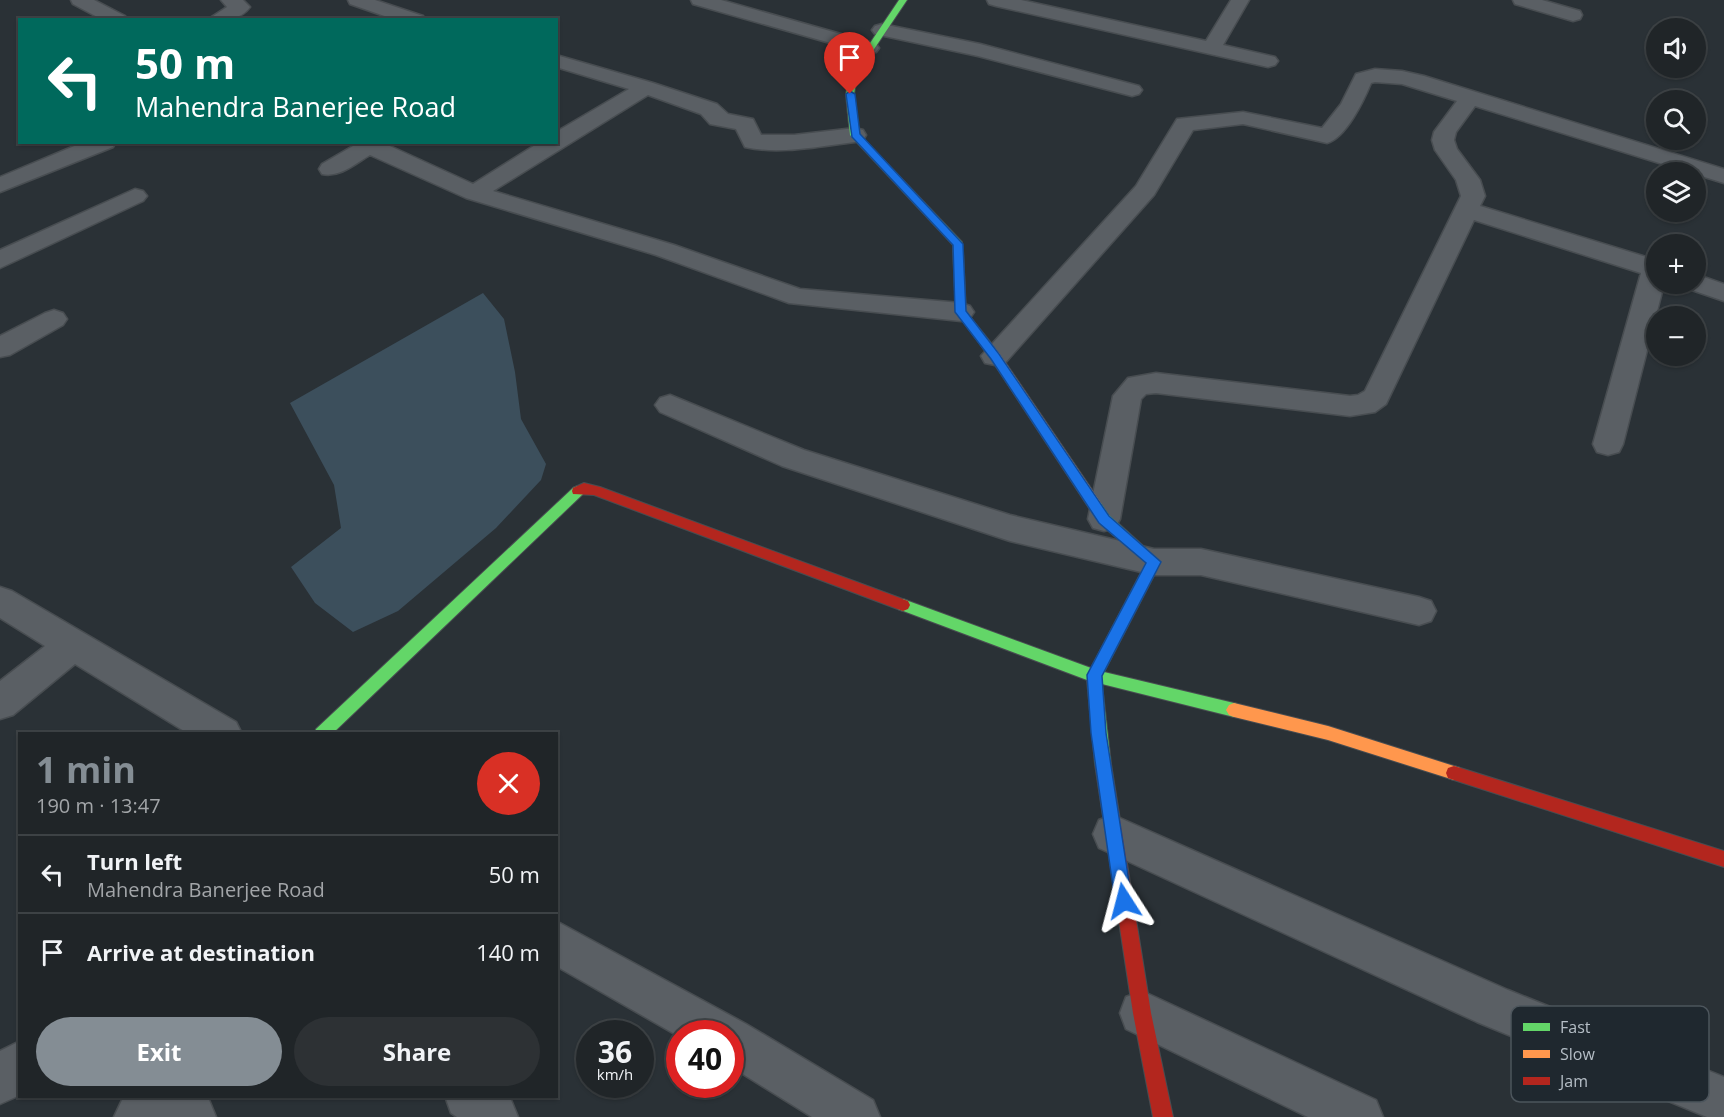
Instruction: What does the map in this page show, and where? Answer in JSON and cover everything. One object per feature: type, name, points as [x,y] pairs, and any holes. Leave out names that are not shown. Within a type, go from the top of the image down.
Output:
[{"type":"street","points":[[80,0],[114,18]]},
{"type":"street","points":[[220,18],[241,7],[230,0]]},
{"type":"street","points":[[357,0],[408,15]]},
{"type":"street","points":[[700,0],[869,48]]},
{"type":"street","points":[[903,0],[854,73],[850,94],[855,135],[958,244],[961,312],[995,356],[1104,519],[1154,562]]},
{"type":"street","points":[[996,0],[1268,61]]},
{"type":"street","points":[[1212,47],[1240,0]]},
{"type":"street","points":[[1522,0],[1573,15]]},
{"type":"street","points":[[882,30],[980,50],[1132,90]]},
{"type":"street","points":[[558,62],[646,87],[709,109],[718,115],[718,119],[745,124],[753,142],[794,142],[855,135]]},
{"type":"street","points":[[995,356],[1146,190],[1185,123],[1243,118],[1327,136],[1351,105],[1363,78],[1373,74],[1384,74],[1415,82],[1724,176]]},
{"type":"street","points":[[558,141],[646,87]]},
{"type":"street","points":[[1104,519],[1127,396],[1138,385],[1156,383],[1350,406],[1365,405],[1376,397],[1473,196],[1468,180],[1446,150],[1443,140],[1445,132],[1470,98]]},
{"type":"street","points":[[0,185],[100,144]]},
{"type":"street","points":[[330,169],[365,144],[474,193],[665,249],[798,297],[961,312]]},
{"type":"street","points":[[474,193],[553,144]]},
{"type":"street","points":[[0,260],[135,196]]},
{"type":"street","points":[[1467,210],[1646,265]]},
{"type":"street","points":[[1706,286],[1724,293]]},
{"type":"street","points":[[1608,444],[1648,294]]},
{"type":"street","points":[[0,348],[54,319]]},
{"type":"street","points":[[670,405],[793,458],[923,502],[1010,528],[1154,562],[1202,562],[1419,611]]},
{"type":"street","points":[[323,732],[574,492],[584,488],[606,494],[1094,675],[1328,733],[1724,859]]},
{"type":"street","points":[[1154,562],[1094,675],[1098,733],[1113,834],[1142,1013],[1163,1117]]},
{"type":"street","points":[[0,601],[220,732]]},
{"type":"street","points":[[0,703],[74,644]]},
{"type":"street","points":[[1113,834],[1383,958],[1511,1013]]},
{"type":"street","points":[[558,943],[694,1020]]},
{"type":"street","points":[[1142,1013],[1359,1117]]},
{"type":"street","points":[[744,1049],[856,1117]]},
{"type":"street","points":[[0,1081],[18,1066]]},
{"type":"street","points":[[1709,1094],[1724,1100]]},
{"type":"street","points":[[138,1117],[150,1098]]},
{"type":"street","points":[[171,1098],[192,1117]]},
{"type":"street","points":[[470,1098],[494,1117]]},
{"type":"water","points":[[483,293],[504,319],[515,372],[521,419],[546,464],[541,480],[496,528],[398,611],[353,632],[315,603],[291,567],[341,528],[334,485],[290,403]]},
{"type":"traffic: fast","points":[[903,0],[854,73],[850,94],[855,135],[958,244],[958,251]]},
{"type":"traffic: fast","points":[[323,732],[578,491]]},
{"type":"traffic: fast","points":[[1096,507],[1104,519],[1154,562],[1094,676],[1103,764]]},
{"type":"traffic: fast","points":[[903,605],[1094,676],[1234,710]]},
{"type":"traffic: slow","points":[[958,251],[961,312],[995,356],[1096,507]]},
{"type":"traffic: slow","points":[[1234,710],[1328,733],[1454,773]]},
{"type":"traffic: jam","points":[[578,491],[584,488],[595,490],[903,605]]},
{"type":"traffic: jam","points":[[1103,764],[1142,1013],[1163,1117]]},
{"type":"traffic: jam","points":[[1454,773],[1724,859]]},
{"type":"route","points":[[850,94],[855,135],[958,244],[961,312],[995,356],[1104,519],[1154,562],[1094,675],[1098,733],[1124,901]]}]
